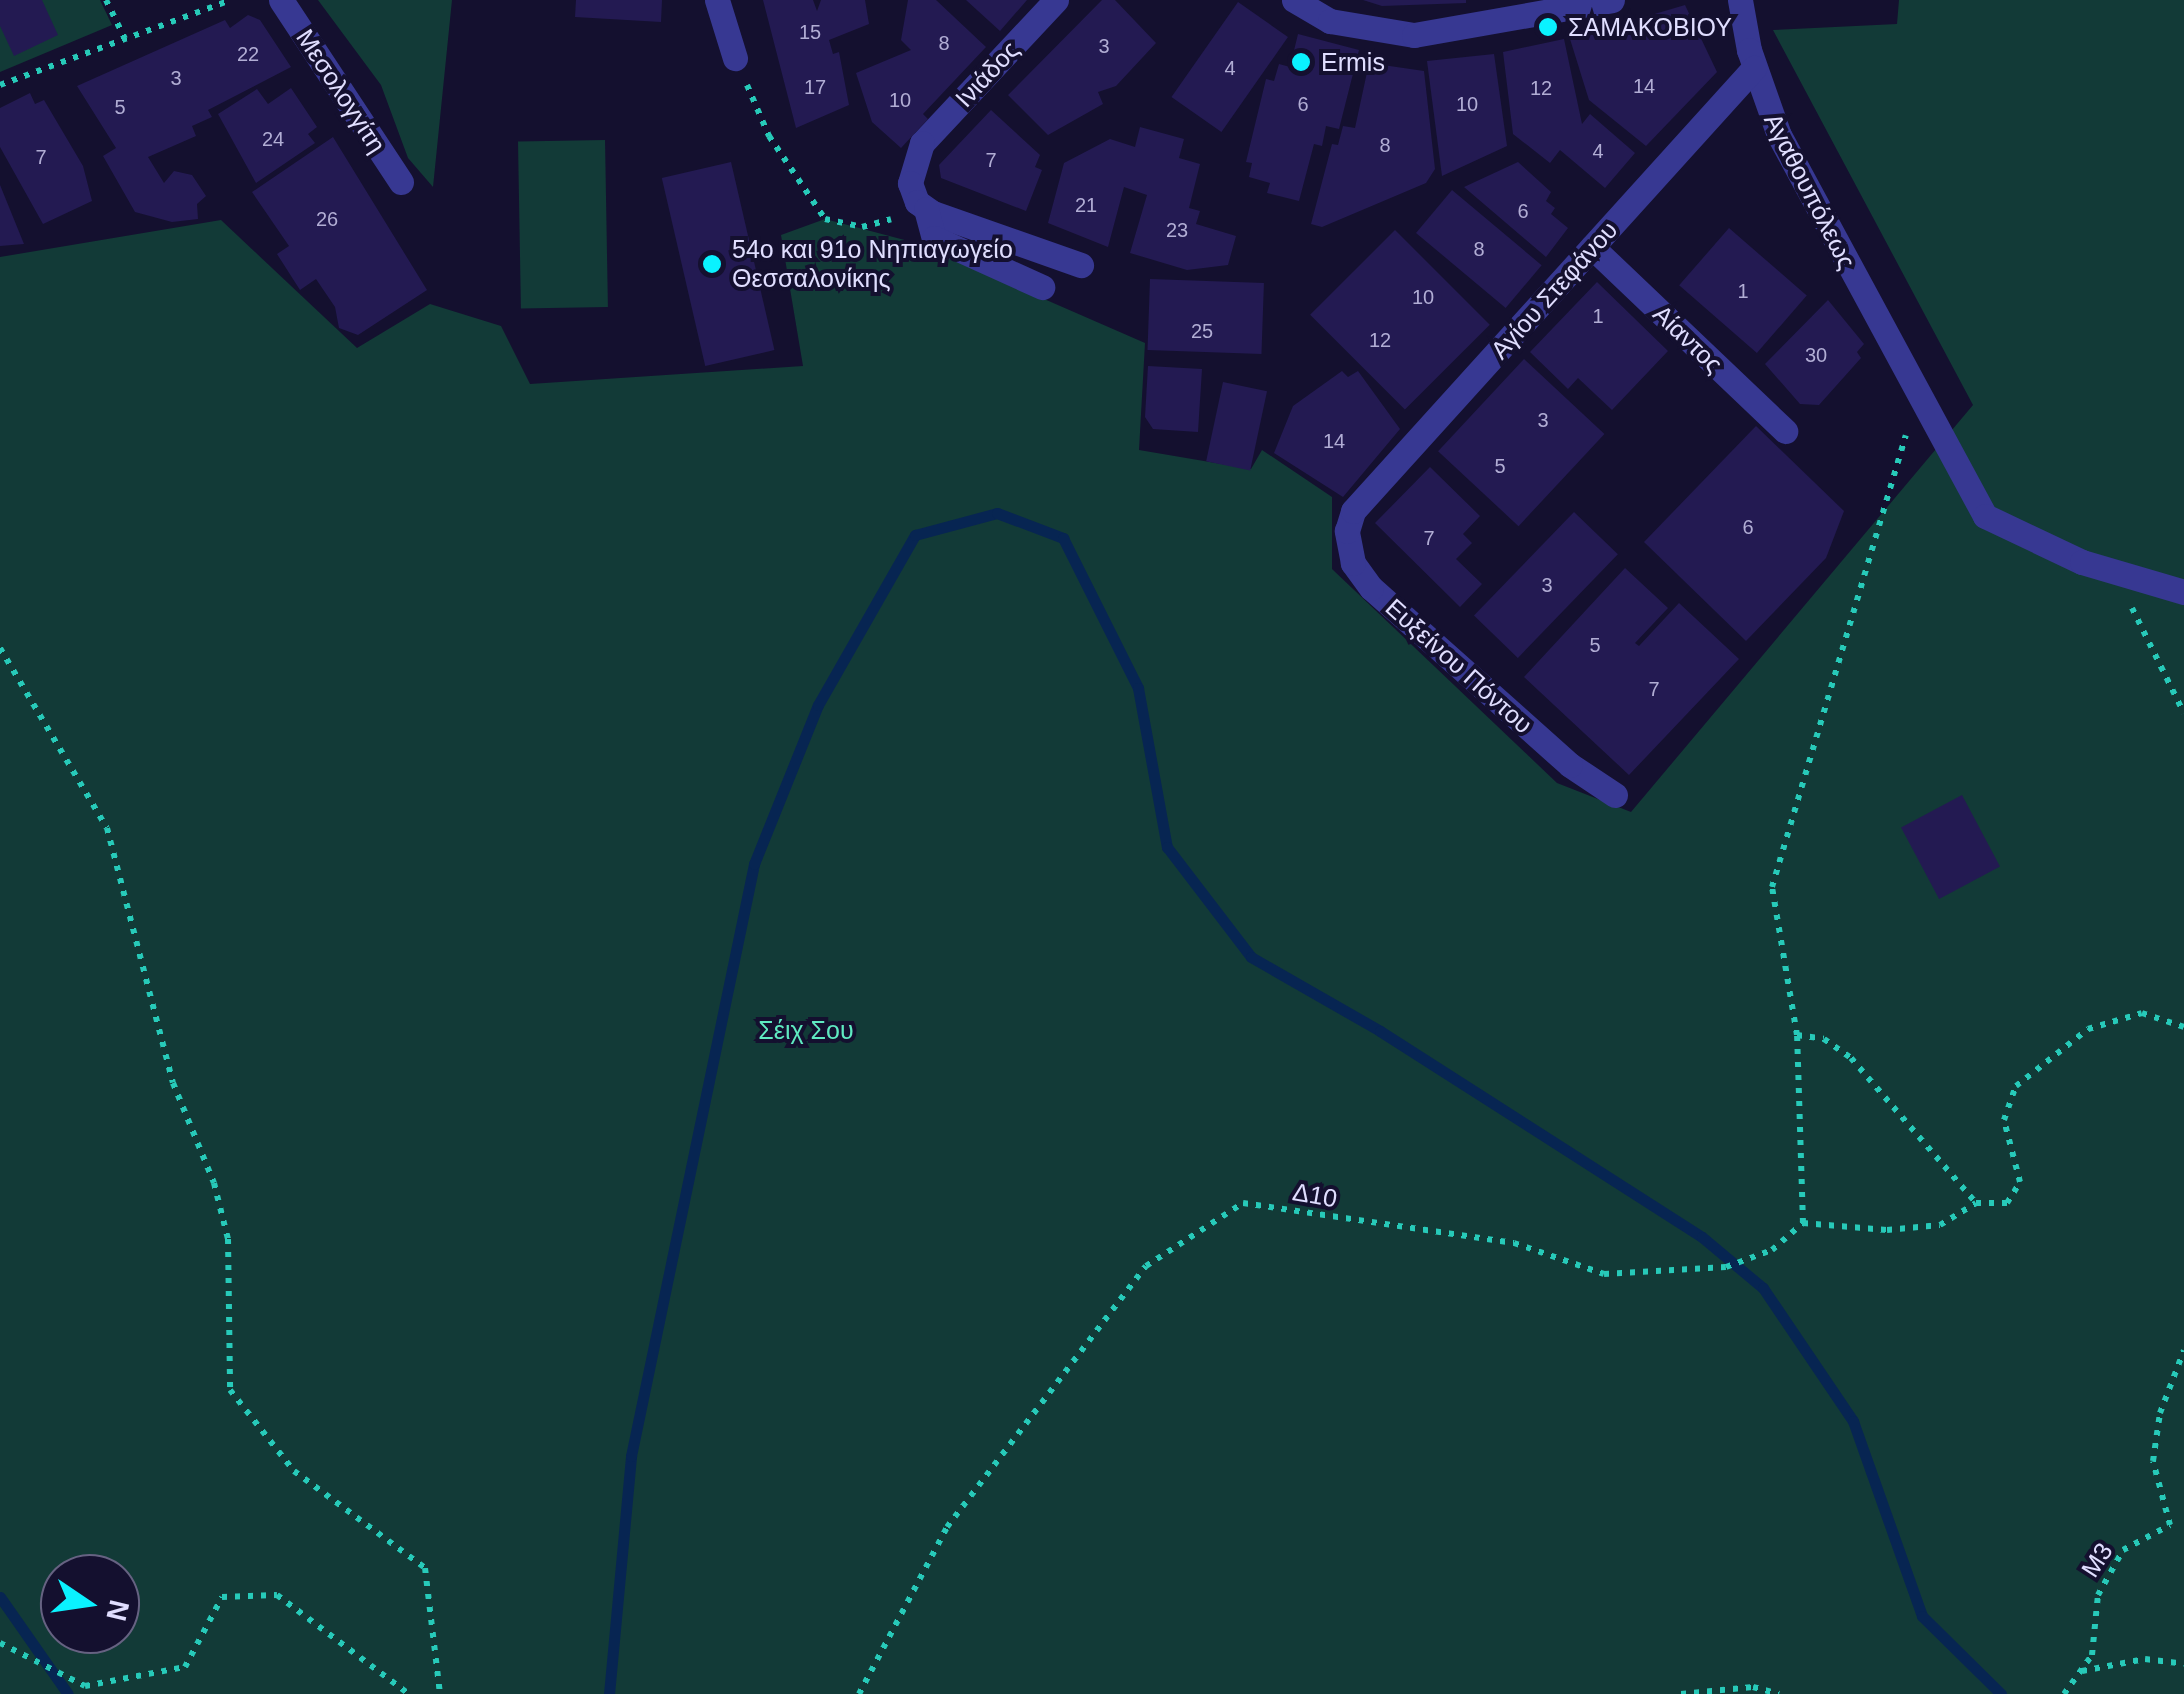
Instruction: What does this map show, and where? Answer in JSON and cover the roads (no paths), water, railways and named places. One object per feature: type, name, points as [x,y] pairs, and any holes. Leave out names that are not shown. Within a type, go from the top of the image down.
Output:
[{"type":"street","name":"Μεσολογγίτη","points":[[282,0],[402,182]]},
{"type":"street","points":[[717,0],[735,58]]},
{"type":"street","name":"Ινιάδος","points":[[926,210],[910,183],[918,149],[1056,0]]},
{"type":"street","points":[[1294,0],[1364,31],[1414,35],[1612,0]]},
{"type":"street","name":"Αγαθουπόλεως","points":[[1740,0],[1754,68],[1789,156],[1985,516],[2029,541],[2184,592]]},
{"type":"street","name":"Αγίου Στεφάνου","points":[[1354,511],[1754,68]]},
{"type":"street","points":[[926,210],[1081,265]]},
{"type":"street","points":[[926,210],[934,238],[1042,287]]},
{"type":"street","name":"Αίαντος","points":[[1592,247],[1784,431]]},
{"type":"street","name":"Ευξείνου Πόντου","points":[[1354,511],[1347,547],[1362,578],[1570,765],[1616,796]]},
{"type":"waterway","points":[[609,1694],[631,1456],[754,864],[818,705],[915,535],[997,513],[1063,538],[1138,688],[1167,847],[1251,957],[1380,1031],[1702,1237],[1763,1288],[1853,1421],[1922,1616],[2001,1694]]},
{"type":"waterway","points":[[0,1597],[68,1694]]},
{"type":"place","name":"ΣΑΜΑΚΟΒΙΟΥ","points":[[1548,27]]},
{"type":"place","name":"Ermis","points":[[1301,62]]},
{"type":"place","name":"54ο και 91ο Νηπιαγωγείο Θεσσαλονίκης","points":[[712,264]]},
{"type":"park label","name":"Σέιχ Σου","points":[[806,1030]]}]
